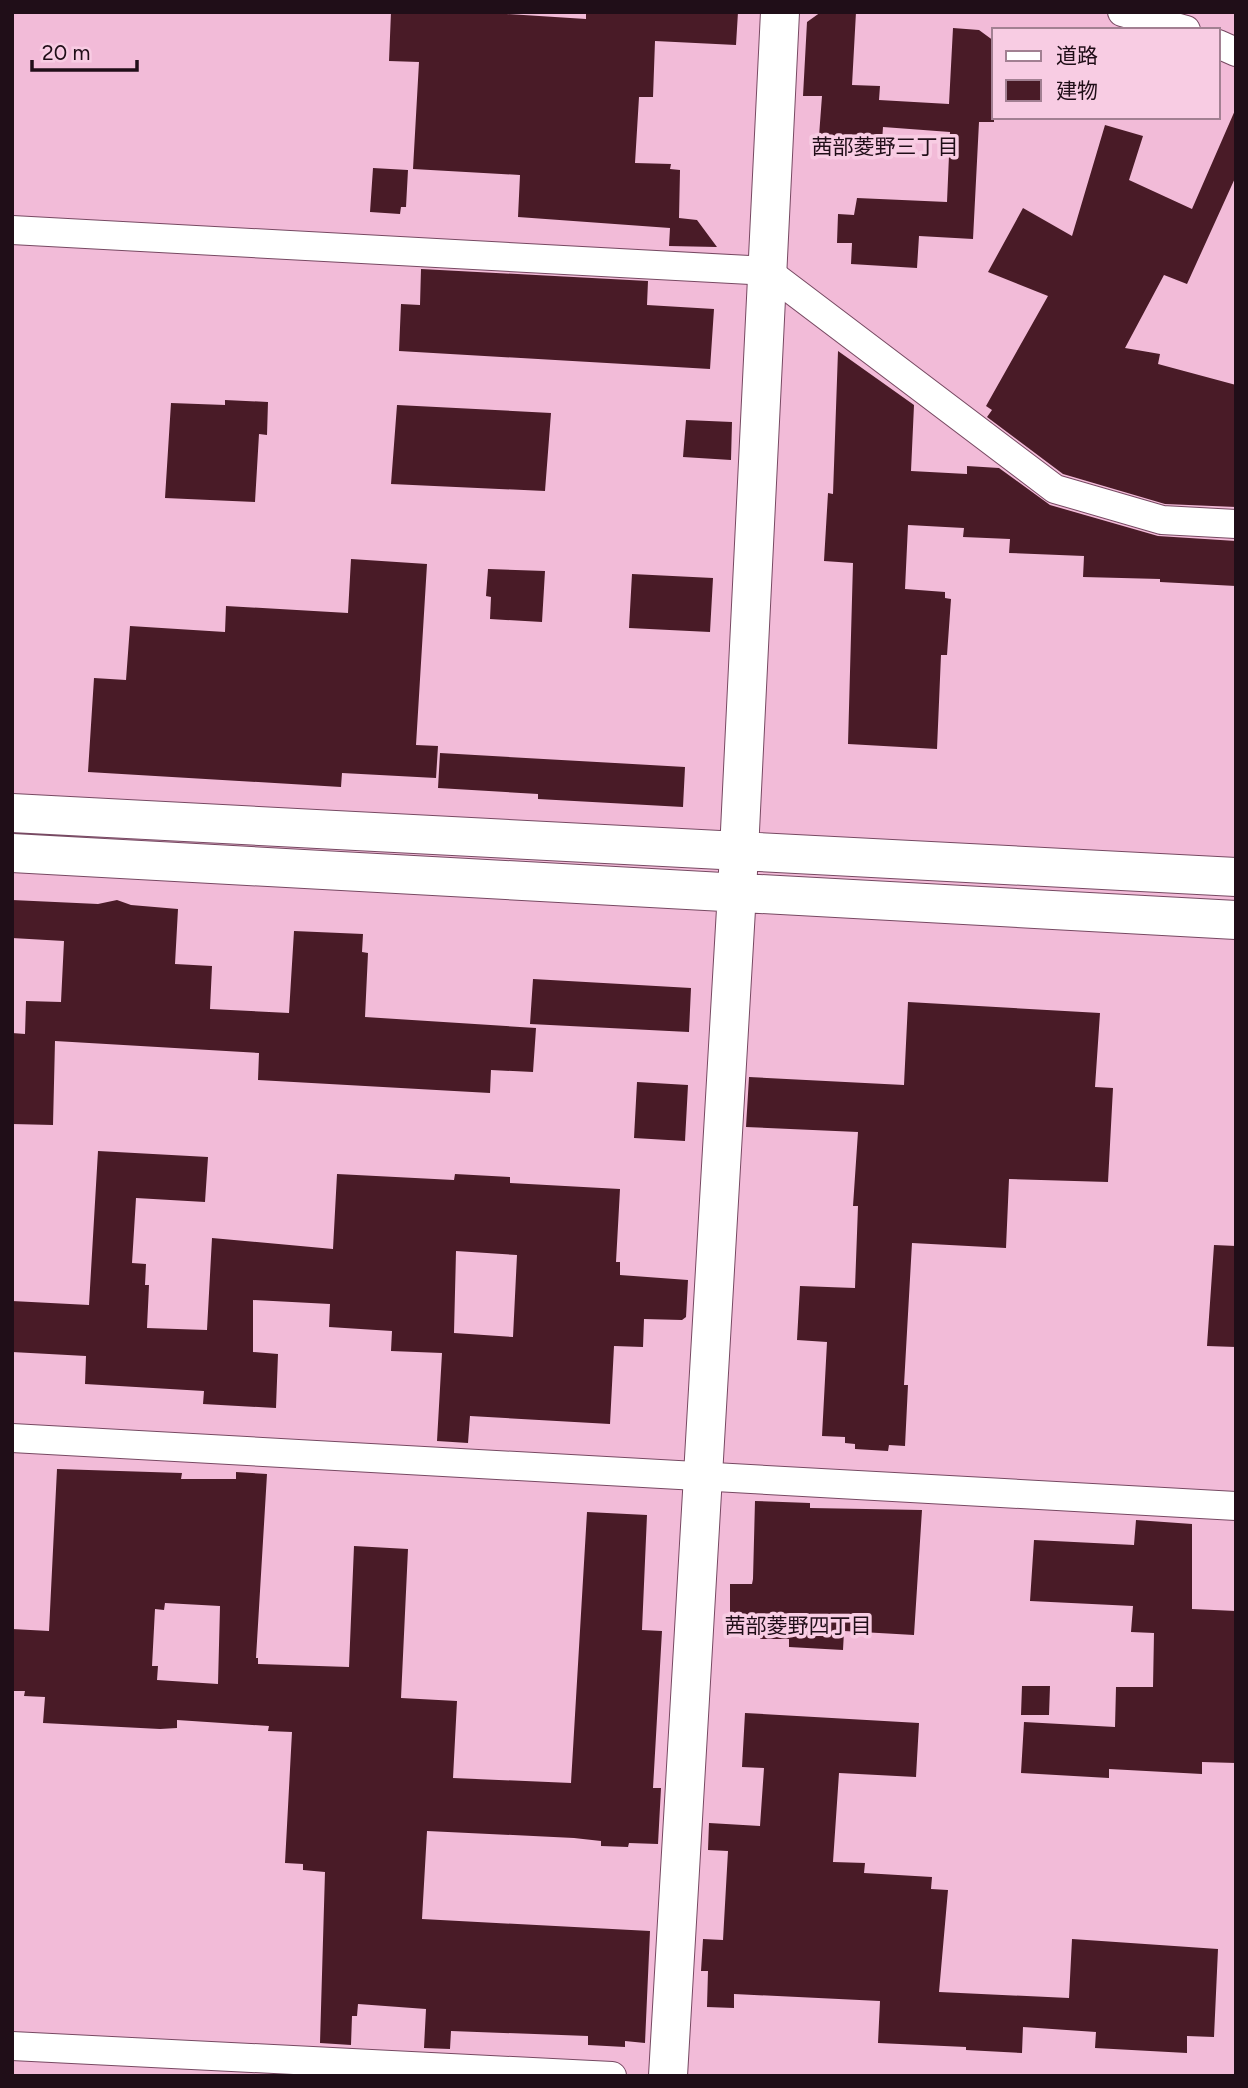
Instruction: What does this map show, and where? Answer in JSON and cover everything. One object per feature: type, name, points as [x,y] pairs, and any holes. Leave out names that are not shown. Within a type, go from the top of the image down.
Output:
[{"type":"street","points":[[668,2076],[737,892],[780,12]]},
{"type":"street","points":[[1122,12],[1179,28]]},
{"type":"street","points":[[1220,45],[1236,52]]},
{"type":"street","points":[[12,230],[767,271],[1055,489],[1162,520],[1236,524]]},
{"type":"street","points":[[12,813],[1236,877]]},
{"type":"street","points":[[12,853],[1236,920]]},
{"type":"street","points":[[12,1438],[1236,1506]]},
{"type":"street","points":[[12,2046],[612,2076]]},
{"type":"building","points":[[391,12],[476,12],[586,19],[586,12],[738,12],[736,45],[655,41],[653,97],[639,97],[635,163],[671,164],[670,169],[680,170],[679,218],[697,220],[717,247],[669,246],[670,228],[518,217],[520,175],[413,169],[419,62],[389,61]]},
{"type":"building","points":[[821,12],[856,12],[852,85],[880,86],[879,100],[949,104],[953,28],[979,30],[992,40],[994,122],[979,122],[973,239],[919,236],[917,268],[851,264],[852,243],[837,243],[838,214],[854,215],[857,198],[947,202],[950,132],[883,127],[882,142],[819,136],[822,96],[803,96],[807,22]]},
{"type":"building","points":[[1236,108],[1236,176],[1187,284],[1164,275],[1125,348],[1160,354],[1158,364],[1236,385],[1236,507],[1165,504],[1063,474],[987,417],[992,410],[986,406],[1048,296],[988,272],[1023,208],[1072,236],[1105,125],[1143,136],[1129,180],[1192,209]]},
{"type":"building","points":[[373,168],[408,170],[406,207],[401,207],[400,214],[370,212]]},
{"type":"building","points":[[421,269],[648,281],[647,305],[714,309],[710,369],[399,351],[401,304],[420,305]]},
{"type":"building","points":[[838,351],[914,405],[911,471],[967,474],[967,466],[999,468],[1050,505],[1158,536],[1236,541],[1236,586],[1160,582],[1160,579],[1083,577],[1084,556],[1009,553],[1010,539],[963,537],[964,528],[908,525],[905,589],[945,592],[945,598],[951,599],[947,655],[941,655],[937,749],[848,744],[853,563],[824,561],[828,493],[833,494]]},
{"type":"building","points":[[225,400],[268,402],[267,435],[259,434],[255,502],[165,498],[171,403],[225,405]]},
{"type":"building","points":[[397,405],[551,413],[545,491],[391,484]]},
{"type":"building","points":[[686,420],[732,422],[731,460],[683,457]]},
{"type":"building","points":[[351,559],[427,564],[416,745],[438,746],[436,778],[342,773],[341,787],[88,772],[94,678],[126,680],[130,626],[225,632],[226,606],[348,613]]},
{"type":"building","points":[[488,569],[545,571],[542,622],[490,619],[491,597],[486,596]]},
{"type":"building","points":[[632,574],[713,578],[710,632],[629,628]]},
{"type":"building","points":[[440,753],[685,767],[683,807],[538,799],[538,794],[438,788]]},
{"type":"building","points":[[12,900],[98,904],[117,900],[131,905],[178,909],[175,964],[212,966],[210,1009],[289,1013],[294,931],[363,934],[362,952],[368,953],[365,1017],[536,1028],[533,1072],[491,1070],[490,1093],[258,1080],[259,1053],[55,1041],[53,1125],[12,1124],[12,1033],[25,1034],[26,1001],[61,1002],[64,941],[12,938]]},
{"type":"building","points":[[533,979],[691,988],[689,1032],[530,1024]]},
{"type":"building","points":[[908,1002],[1100,1013],[1095,1087],[1113,1088],[1108,1182],[1009,1179],[1006,1248],[912,1243],[904,1385],[908,1385],[905,1446],[889,1445],[888,1451],[855,1449],[855,1444],[845,1443],[845,1437],[822,1436],[827,1342],[797,1340],[800,1286],[855,1288],[858,1206],[853,1206],[858,1132],[746,1127],[749,1077],[904,1085]]},
{"type":"building","points":[[637,1082],[688,1085],[685,1141],[634,1138]]},
{"type":"building","points":[[98,1151],[208,1157],[205,1202],[136,1198],[132,1263],[146,1264],[145,1285],[149,1285],[147,1328],[207,1330],[212,1238],[333,1249],[337,1174],[454,1180],[455,1174],[510,1177],[510,1183],[620,1189],[616,1262],[620,1262],[620,1275],[688,1280],[686,1317],[682,1320],[644,1319],[643,1347],[614,1346],[610,1424],[470,1416],[468,1443],[437,1441],[442,1353],[391,1351],[392,1331],[329,1327],[330,1304],[253,1300],[253,1352],[278,1354],[276,1408],[203,1404],[204,1391],[85,1384],[86,1356],[12,1352],[12,1301],[89,1305]],"holes":[[[456,1251],[517,1255],[513,1337],[454,1333]]]},
{"type":"building","points":[[1214,1245],[1236,1246],[1236,1347],[1207,1346]]},
{"type":"building","points":[[57,1469],[182,1473],[181,1479],[236,1479],[236,1472],[267,1474],[256,1658],[258,1664],[349,1667],[354,1546],[408,1549],[401,1698],[457,1701],[453,1778],[571,1783],[587,1512],[647,1515],[642,1630],[662,1631],[653,1788],[661,1788],[658,1844],[601,1846],[601,1841],[574,1838],[427,1831],[422,1919],[650,1931],[645,2043],[625,2041],[625,2047],[588,2045],[588,2036],[451,2031],[450,2049],[424,2048],[426,2009],[358,2004],[357,2016],[352,2016],[351,2045],[320,2043],[325,1872],[303,1870],[303,1864],[285,1863],[292,1732],[268,1731],[269,1726],[177,1720],[177,1728],[160,1729],[43,1723],[45,1697],[24,1696],[25,1691],[12,1691],[12,1629],[49,1631]],"holes":[[[165,1603],[220,1606],[218,1684],[157,1680],[158,1666],[152,1666],[155,1609],[164,1610]]]},
{"type":"building","points":[[755,1501],[810,1503],[810,1508],[922,1510],[914,1635],[844,1631],[843,1650],[789,1647],[789,1639],[760,1639],[761,1631],[730,1631],[730,1584],[752,1584],[753,1579]]},
{"type":"building","points":[[1136,1520],[1192,1524],[1192,1609],[1236,1611],[1236,1763],[1202,1762],[1202,1774],[1109,1769],[1109,1778],[1021,1773],[1024,1722],[1115,1727],[1116,1687],[1153,1687],[1154,1633],[1131,1632],[1133,1606],[1030,1601],[1034,1540],[1134,1545]]},
{"type":"building","points":[[1022,1686],[1050,1686],[1049,1715],[1021,1715]]},
{"type":"building","points":[[745,1713],[919,1723],[916,1777],[839,1773],[833,1862],[865,1863],[864,1873],[932,1877],[931,1889],[948,1890],[939,1992],[1069,1998],[1072,1939],[1218,1949],[1214,2037],[1187,2036],[1187,2053],[1095,2048],[1096,2032],[1023,2027],[1022,2053],[966,2050],[966,2047],[878,2043],[880,2001],[734,1994],[734,2008],[707,2007],[708,1971],[701,1971],[703,1939],[723,1940],[728,1851],[708,1850],[709,1823],[760,1826],[764,1768],[742,1767]]},
{"type":"district","name":"茜部菱野三丁目","points":[[885,147]]},
{"type":"district","name":"茜部菱野四丁目","points":[[798,1626]]}]
